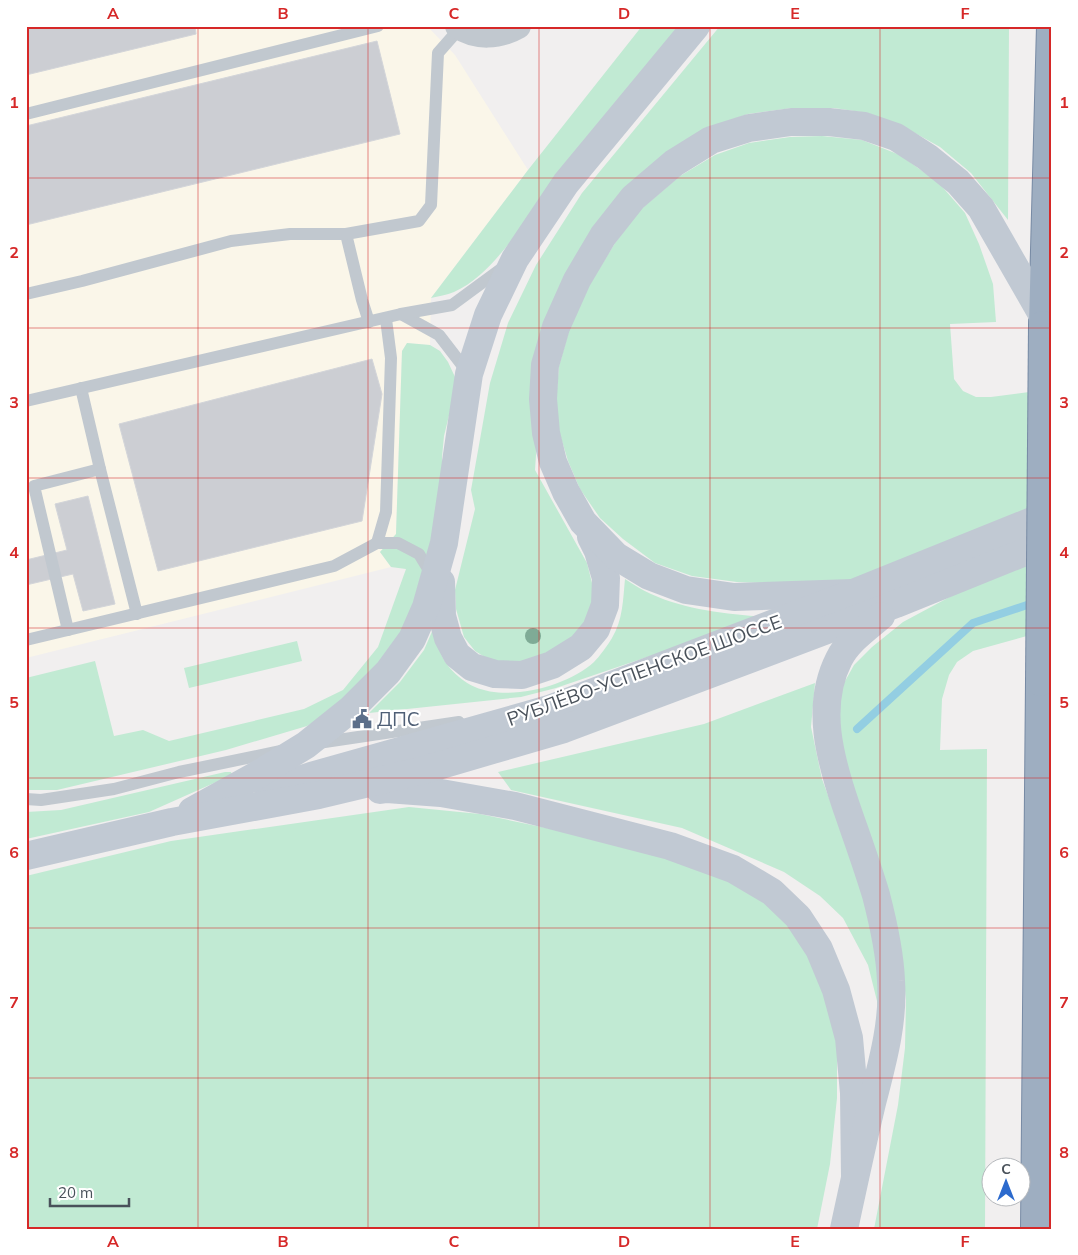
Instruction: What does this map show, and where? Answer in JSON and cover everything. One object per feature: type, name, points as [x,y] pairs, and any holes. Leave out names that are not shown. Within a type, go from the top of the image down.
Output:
[{"type":"highway","points":[[1035,1229],[1043,320],[1051,26]]},
{"type":"main road","points":[[696,26],[566,183],[515,259],[488,315],[469,374],[444,543],[440,592],[442,616],[448,638],[457,655],[472,667],[495,674],[522,674],[552,665],[580,647],[596,629],[605,605],[606,578],[598,551],[566,492],[553,462],[546,433],[543,399],[545,365],[556,327],[581,273],[603,236],[633,198],[674,163],[712,140],[749,128],[791,122],[829,122],[864,126],[896,137],[927,157],[958,182],[981,208],[1043,320]]},
{"type":"main road","name":"РУБЛЁВО-УСПЕНСКОЕ ШОССЕ","points":[[172,822],[311,776],[549,709],[853,593],[1052,513]]},
{"type":"main road","points":[[583,522],[616,556],[649,576],[686,590],[734,597],[853,593]]},
{"type":"main road","name":"РУБЛЁВО-УСПЕНСКОЕ ШОССЕ","points":[[26,856],[172,822],[319,795],[424,770],[564,729],[896,604],[1052,541]]},
{"type":"main road","points":[[172,822],[258,775],[306,745],[351,709],[388,672],[412,639],[426,608],[444,543]]},
{"type":"main road","points":[[844,1229],[884,1055],[890,1014],[892,981],[887,944],[876,896],[834,769],[827,734],[826,705],[830,681],[840,658],[856,637],[896,604]]},
{"type":"main road","points":[[319,795],[387,789],[440,793],[515,806],[670,846],[733,869],[772,892],[798,917],[819,949],[838,998],[849,1038],[851,1056],[854,1093],[855,1176]]},
{"type":"street","points":[[459,27],[478,34],[487,35],[506,32],[518,26]]},
{"type":"lane","points":[[26,114],[378,26]]},
{"type":"lane","points":[[26,294],[231,241],[290,234],[346,234],[419,221],[431,205],[438,53],[459,27]]},
{"type":"lane","points":[[346,234],[369,322]]},
{"type":"lane","points":[[26,401],[402,314],[452,305],[515,259]]},
{"type":"lane","points":[[402,314],[439,335],[469,374]]},
{"type":"lane","points":[[377,543],[386,512],[391,358],[386,318]]},
{"type":"lane","points":[[81,388],[137,614]]},
{"type":"lane","points":[[68,630],[30,485],[100,469]]},
{"type":"lane","points":[[26,640],[334,566],[377,543],[398,543],[419,554],[434,579]]},
{"type":"lane","points":[[26,799],[40,800],[114,789],[179,772],[306,745],[549,709]]},
{"type":"shaded area","points":[[26,26],[427,26],[455,55],[528,170],[431,298],[430,345],[407,343],[402,351],[396,534],[380,552],[391,567],[26,658]]},
{"type":"green space","points":[[642,26],[680,26],[493,262],[479,276],[463,287],[451,293],[431,298],[528,170]]},
{"type":"green space","points":[[720,26],[1009,26],[1008,220],[971,173],[940,147],[904,127],[868,113],[834,108],[792,108],[748,114],[705,129],[594,231],[537,440],[535,470],[587,563],[593,587],[592,608],[585,627],[571,641],[524,663],[504,663],[488,659],[475,651],[464,637],[456,609],[455,590],[475,509],[471,490],[490,383],[508,323],[536,265],[582,193]]},
{"type":"green space","points":[[822,136],[862,140],[900,155],[939,183],[965,213],[979,244],[993,284],[996,322],[950,324],[954,379],[963,391],[976,397],[991,397],[1052,389],[1052,499],[855,580],[787,584],[737,582],[692,576],[655,563],[623,539],[600,518],[580,489],[568,461],[559,431],[556,400],[559,366],[570,327],[590,284],[615,243],[640,210],[680,176],[715,155],[749,143],[790,137]]},
{"type":"green space","points":[[407,343],[430,345],[440,351],[455,377],[455,391],[444,436],[442,501],[404,636],[336,709],[307,726],[226,750],[57,790],[26,790],[26,678],[95,661],[114,736],[143,730],[169,741],[304,709],[343,690],[378,647],[406,569],[391,567],[380,552],[396,534],[402,351]]},
{"type":"green space","points":[[1052,553],[1052,629],[973,651],[957,662],[949,675],[942,699],[940,750],[987,749],[985,1158],[980,1158],[980,1208],[985,1208],[985,1229],[874,1229],[898,1105],[905,1048],[906,1000],[900,943],[846,764],[838,731],[838,706],[844,683],[854,665],[872,647],[903,622],[957,593]]},
{"type":"green space","points":[[625,579],[651,594],[692,608],[765,617],[556,688],[521,697],[369,713],[400,682],[424,650],[434,627],[440,651],[446,663],[459,677],[475,687],[504,693],[521,692],[554,684],[583,671],[594,662],[616,631],[623,602]]},
{"type":"green space","points":[[297,641],[302,661],[189,688],[184,668]]},
{"type":"green space","points":[[815,683],[811,727],[822,779],[866,895],[884,984],[878,1055],[877,1001],[868,965],[843,918],[820,896],[784,872],[682,828],[511,790],[498,772],[704,724]]},
{"type":"green space","points":[[231,772],[232,775],[149,812],[26,839],[26,812],[61,810]]},
{"type":"green space","points":[[409,807],[480,814],[594,838],[706,868],[761,896],[790,925],[817,964],[837,1025],[837,1098],[830,1164],[817,1229],[26,1229],[26,876],[171,841]]},
{"type":"building","points":[[26,26],[195,26],[196,34],[26,75]]},
{"type":"building","points":[[377,41],[400,134],[26,225],[26,126]]},
{"type":"building","points":[[372,359],[382,394],[362,521],[158,571],[119,424]]},
{"type":"building","points":[[88,496],[115,604],[83,611],[73,574],[26,585],[26,560],[67,550],[55,504]]},
{"type":"waterway","points":[[857,729],[973,623],[1036,602]]},
{"type":"place","name":"ДПС","points":[[362,719]]}]
